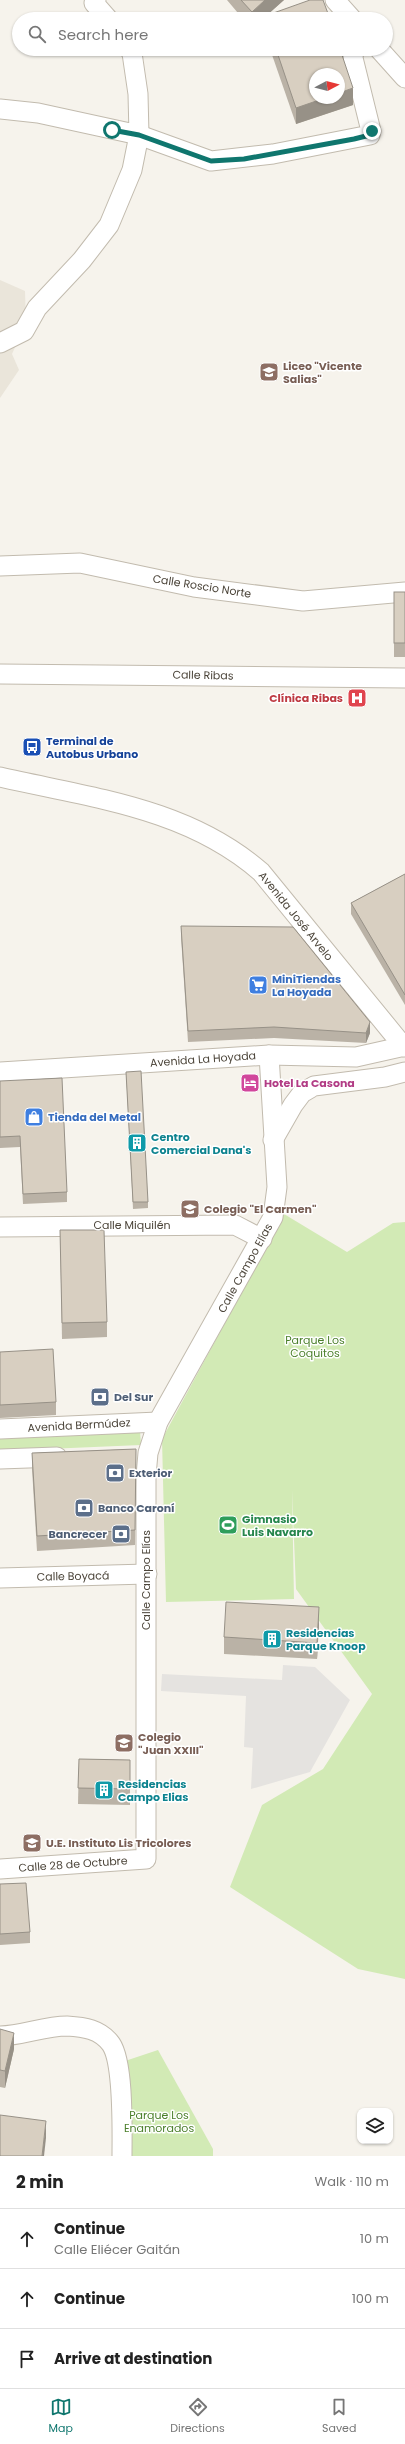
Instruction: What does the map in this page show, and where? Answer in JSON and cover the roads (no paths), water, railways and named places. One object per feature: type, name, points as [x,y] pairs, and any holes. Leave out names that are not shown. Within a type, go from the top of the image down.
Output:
[{"type":"street","points":[[96,0],[94,3],[102,12]]},
{"type":"street","points":[[335,0],[346,12]]},
{"type":"street","points":[[0,343],[24,330],[37,308],[82,260],[109,225],[132,170],[139,135],[138,94],[132,56]]},
{"type":"street","points":[[0,109],[76,120],[139,135],[211,161],[274,154],[370,135],[372,131],[353,56]]},
{"type":"street","points":[[385,56],[405,78]]},
{"type":"street","name":"Calle Roscio Norte","points":[[0,566],[80,563],[194,587],[303,601],[405,592]]},
{"type":"street","name":"Calle Ribas","points":[[0,674],[405,678]]},
{"type":"street","name":"Avenida José Arvelo","points":[[0,777],[156,812],[217,839],[240,853],[261,872],[404,1047]]},
{"type":"street","name":"Avenida La Hoyada","points":[[0,1072],[269,1055],[356,1057],[404,1047]]},
{"type":"street","name":"Calle Campo Elías","points":[[146,1860],[146,1476],[140,1453],[262,1239],[273,1217],[277,1187],[269,1055]]},
{"type":"street","points":[[273,1140],[293,1105],[302,1093],[314,1086],[385,1077],[405,1072]]},
{"type":"street","name":"Calle Miquilén","points":[[0,1227],[235,1225],[262,1239]]},
{"type":"street","name":"Avenida Bermúdez","points":[[0,1429],[158,1422]]},
{"type":"street","points":[[0,1459],[78,1456]]},
{"type":"street","name":"Calle Boyacá","points":[[0,1578],[146,1574]]},
{"type":"street","name":"Calle 28 de Octubre","points":[[0,1869],[146,1860]]},
{"type":"street","points":[[0,2036],[65,2026],[88,2027],[100,2034],[111,2044],[121,2090],[122,2156]]},
{"type":"place","name":"Liceo \"Vicente Salias\"","points":[[269,372]]},
{"type":"place","name":"Clínica Ribas","points":[[357,698]]},
{"type":"place","name":"Terminal de Autobus Urbano","points":[[32,747]]},
{"type":"place","name":"MiniTiendas La Hoyada","points":[[258,985]]},
{"type":"place","name":"Hotel La Casona","points":[[250,1083]]},
{"type":"place","name":"Tienda del Metal","points":[[34,1117]]},
{"type":"place","name":"Centro Comercial Dana's","points":[[137,1143]]},
{"type":"place","name":"Colegio \"El Carmen\"","points":[[190,1209]]},
{"type":"place","name":"Del Sur","points":[[100,1397]]},
{"type":"place","name":"Exterior","points":[[115,1473]]},
{"type":"place","name":"Banco Caroní","points":[[84,1508]]},
{"type":"place","name":"Gimnasio Luis Navarro","points":[[228,1525]]},
{"type":"place","name":"Bancrecer","points":[[121,1534]]},
{"type":"place","name":"Residencias Parque Knoop","points":[[272,1639]]},
{"type":"place","name":"Colegio \"Juan XXIII\"","points":[[124,1743]]},
{"type":"place","name":"Residencias Campo Elias","points":[[104,1790]]},
{"type":"place","name":"U.E. Instituto Lis Tricolores","points":[[32,1843]]},
{"type":"park label","name":"Parque Los Coquitos","points":[[315,1346]]},
{"type":"park label","name":"Parque Los Enamorados","points":[[159,2121]]}]
